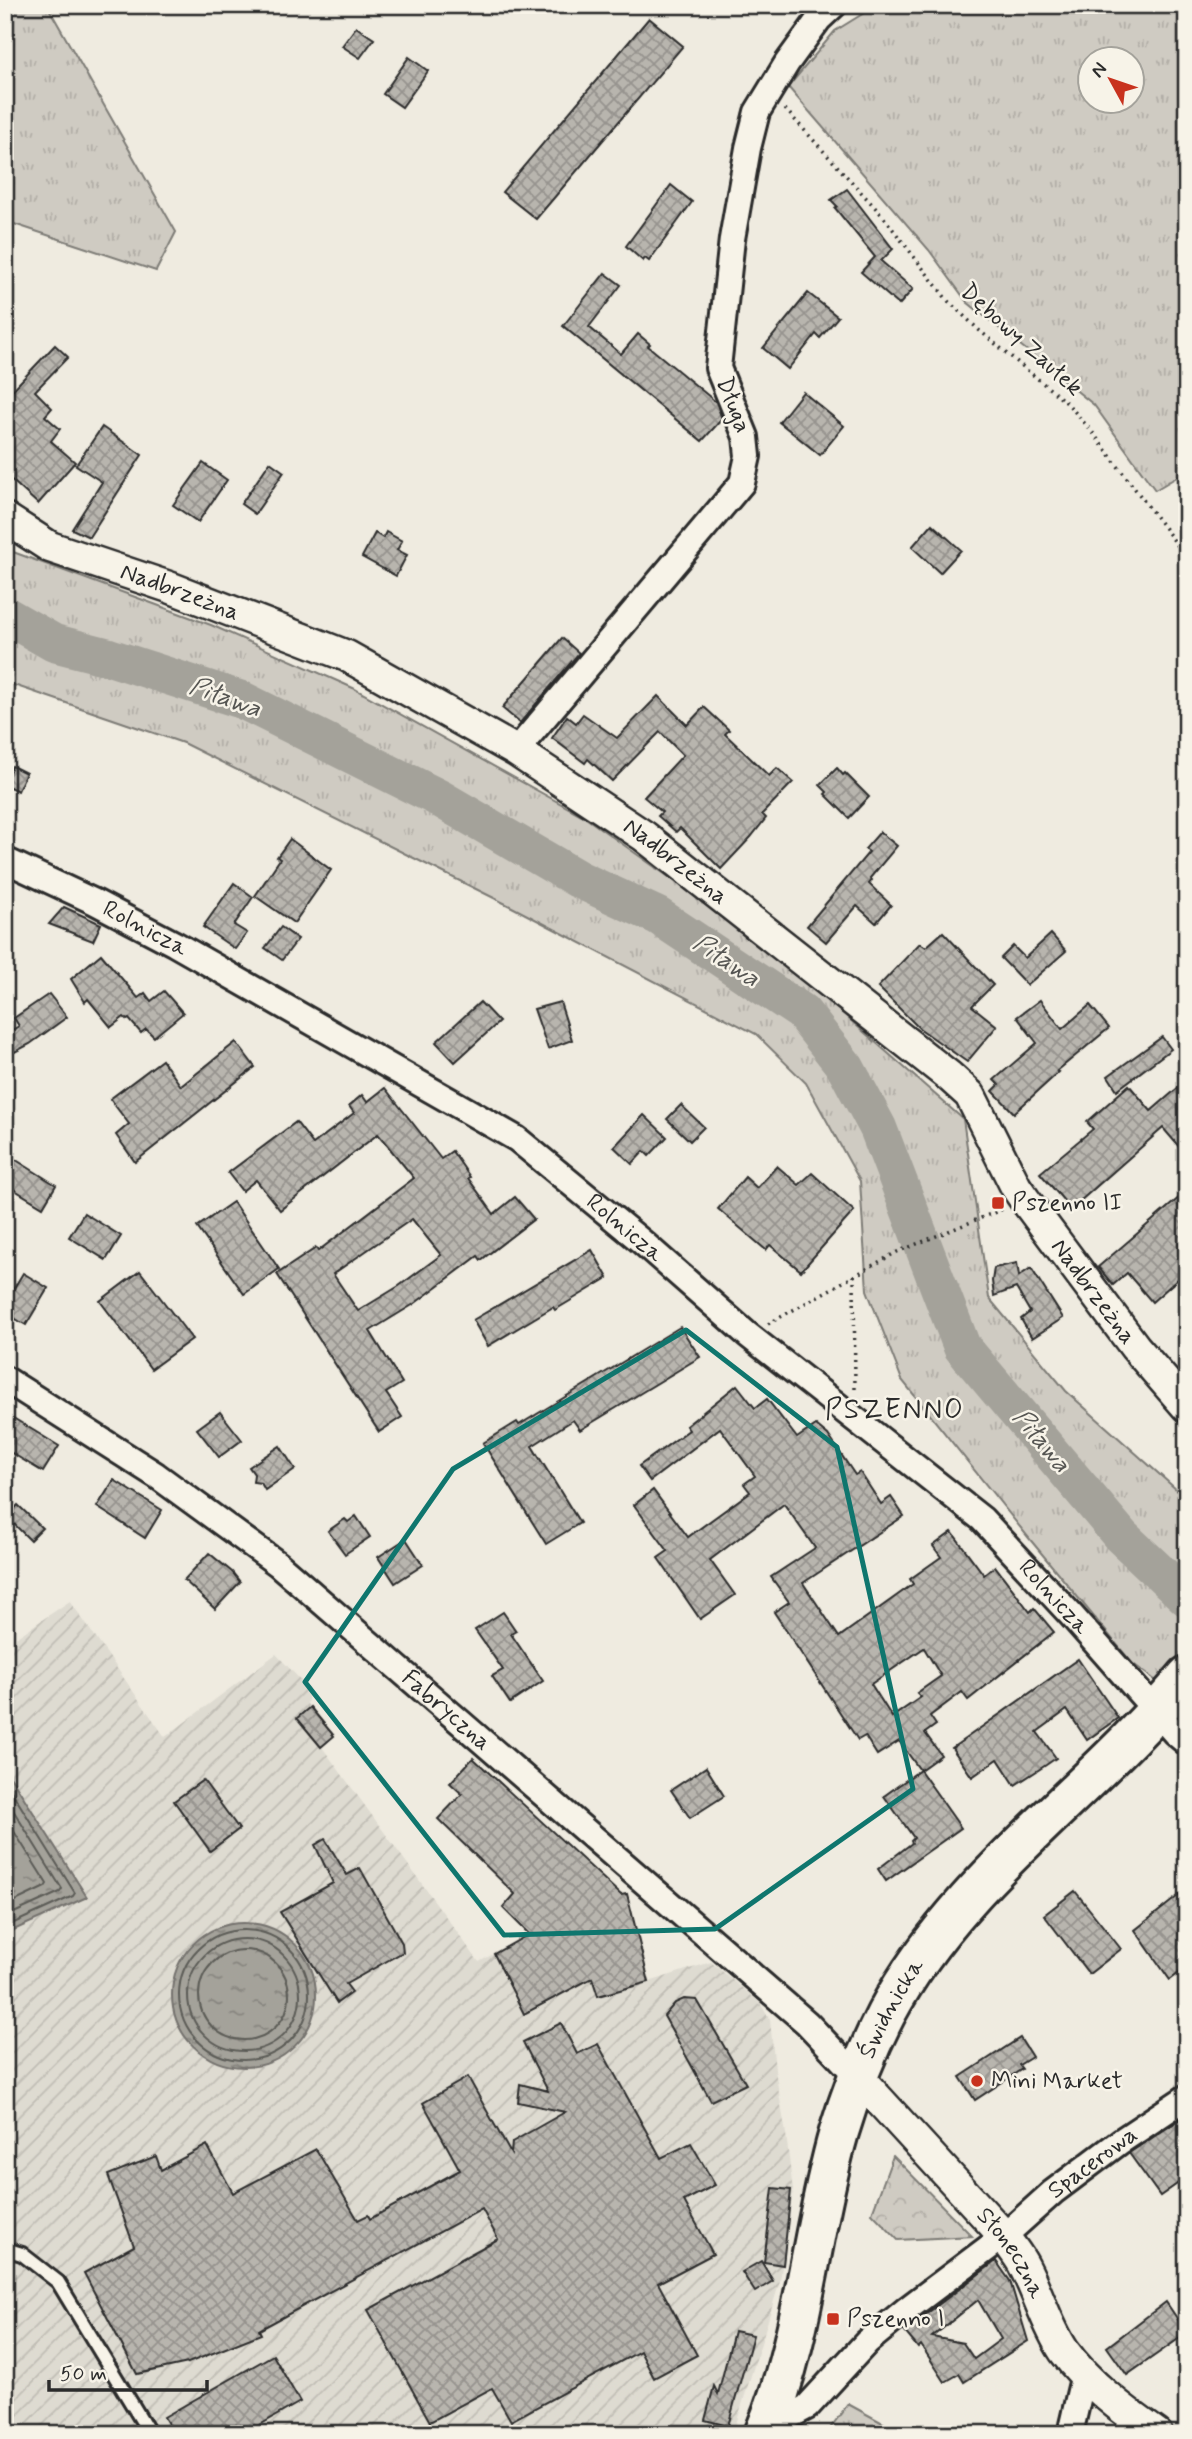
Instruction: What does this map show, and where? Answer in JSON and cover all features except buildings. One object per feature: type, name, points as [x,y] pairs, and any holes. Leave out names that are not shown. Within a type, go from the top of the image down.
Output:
[{"type":"main road","name":"Świdnicka","points":[[769,2423],[791,2358],[839,2131],[858,2077],[901,1987],[956,1913],[986,1878],[1119,1752],[1173,1692]]},
{"type":"street","name":"Długa","points":[[516,751],[741,483],[748,456],[747,437],[718,368],[732,239],[748,148],[757,112],[769,92],[819,19],[834,5]]},
{"type":"street","name":"Nadbrzeżna","points":[[5,518],[50,547],[169,587],[347,656],[516,751],[644,836],[970,1095],[1025,1200],[1135,1347],[1187,1407]]},
{"type":"street","name":"Rolnicza","points":[[5,860],[95,902],[175,944],[517,1139],[641,1241],[748,1335],[982,1519],[1072,1616],[1173,1692],[1187,1744]]},
{"type":"street","name":"Fabryczna","points":[[5,1379],[156,1475],[278,1564],[807,2023],[858,2077]]},
{"type":"street","name":"Słoneczna","points":[[858,2077],[1004,2236],[1025,2266],[1064,2351],[1084,2374],[1130,2415],[1157,2434]]},
{"type":"street","name":"Spacerowa","points":[[769,2423],[807,2407],[867,2342],[907,2309],[1004,2236],[1053,2192],[1121,2141],[1187,2097]]},
{"type":"street","points":[[1073,2434],[1072,2425],[1084,2374]]},
{"type":"lane","points":[[5,2249],[22,2254],[58,2282],[150,2434]]},
{"type":"path","name":"Dębowy Zaułek","points":[[769,92],[882,215],[948,301],[979,331],[1068,404],[1187,558]]},
{"type":"path","points":[[748,1335],[897,1252],[1025,1200]]},
{"type":"path","points":[[854,1275],[855,1421]]},
{"type":"highlighted area","points":[[686,1330],[837,1447],[913,1789],[715,1929],[504,1935],[305,1682],[453,1469]]},
{"type":"shaded area","points":[[70,1601],[165,1737],[276,1654],[310,1690],[307,1704],[334,1736],[322,1747],[479,1962],[529,1934],[589,1966],[598,1996],[711,1962],[760,2003],[770,2020],[793,2191],[780,2281],[733,2434],[5,2434],[5,1645]]},
{"type":"green space","points":[[5,5],[47,5],[176,232],[156,271],[5,221]]},
{"type":"green space","points":[[877,5],[1187,5],[1187,471],[1155,490],[1094,405],[967,302],[929,250],[788,87],[835,31]]},
{"type":"green space","points":[[5,549],[211,625],[353,688],[583,816],[766,946],[963,1119],[989,1298],[1066,1391],[1187,1499],[1187,1704],[1132,1663],[902,1380],[867,1290],[860,1181],[806,1083],[756,1034],[510,906],[183,743],[5,682]]},
{"type":"green space","points":[[893,2156],[972,2236],[898,2240],[872,2213]]},
{"type":"green space","points":[[848,2404],[903,2434],[826,2434]]},
{"type":"water","points":[[5,1768],[87,1897],[5,1934]]},
{"type":"water","points":[[244,1923],[271,1929],[295,1944],[310,1968],[316,1995],[310,2022],[295,2046],[271,2061],[244,2067],[217,2061],[193,2046],[178,2022],[172,1995],[178,1968],[193,1944],[217,1929]]},
{"type":"waterway","name":"Piława","points":[[5,615],[54,643],[109,657],[242,700],[439,798],[578,879],[658,916],[802,1012],[846,1068],[878,1128],[962,1347],[1121,1536],[1187,1598]]},
{"type":"railway","points":[[5,2424],[24,2434]]},
{"type":"place","name":"Pszenno II","points":[[998,1203]]},
{"type":"place","name":"Mini Market","points":[[977,2081]]},
{"type":"place","name":"Pszenno I","points":[[833,2319]]},
{"type":"district","name":"PSZENNO","points":[[895,1410]]}]
